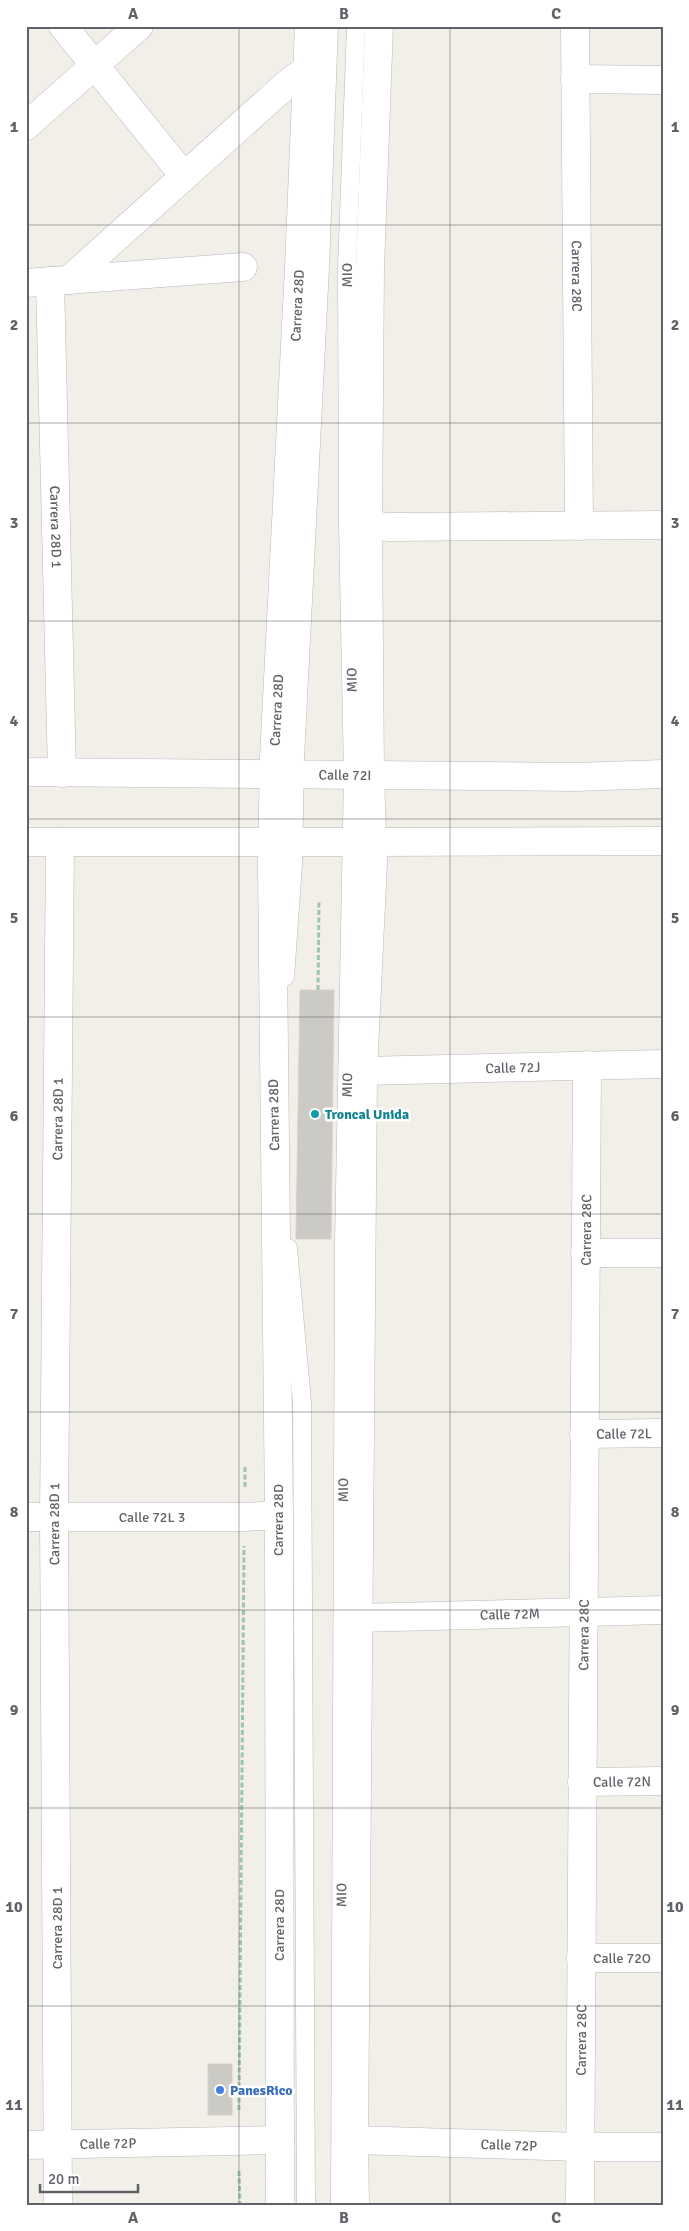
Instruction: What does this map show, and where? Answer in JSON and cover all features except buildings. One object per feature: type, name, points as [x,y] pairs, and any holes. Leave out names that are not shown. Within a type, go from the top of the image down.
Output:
[{"type":"street","points":[[63,26],[184,176]]},
{"type":"street","points":[[26,126],[140,26]]},
{"type":"street","name":"Carrera 28D","points":[[280,2205],[278,1515],[285,527],[299,267],[309,26]]},
{"type":"street","points":[[356,2205],[354,2140],[363,1071],[362,775],[368,525],[370,268],[379,26]]},
{"type":"street","name":"Carrera 28C","points":[[575,26],[579,526]]},
{"type":"street","points":[[49,282],[184,176],[287,84],[307,69]]},
{"type":"street","points":[[575,79],[663,80]]},
{"type":"street","points":[[49,282],[243,267]]},
{"type":"street","name":"Carrera 28D 1","points":[[49,282],[62,772]]},
{"type":"street","points":[[368,525],[389,527],[663,524]]},
{"type":"street","name":"Calle 72I","points":[[26,772],[574,777],[663,774]]},
{"type":"street","points":[[26,842],[663,841]]},
{"type":"street","name":"Carrera 28D 1","points":[[58,2205],[54,1517],[60,842]]},
{"type":"street","name":"Calle 72J","points":[[363,1071],[663,1064]]},
{"type":"street","name":"Carrera 28C","points":[[580,2205],[587,1065]]},
{"type":"street","points":[[586,1253],[663,1253]]},
{"type":"street","name":"Calle 72L","points":[[584,1434],[663,1433]]},
{"type":"street","name":"Calle 72L 3","points":[[26,1517],[244,1517],[278,1515]]},
{"type":"street","name":"Calle 72M","points":[[358,1618],[663,1610]]},
{"type":"street","name":"Calle 72N","points":[[582,1782],[663,1781]]},
{"type":"street","name":"Calle 72O","points":[[581,1958],[663,1958]]},
{"type":"street","name":"Calle 72P","points":[[26,2145],[59,2146],[280,2140]]},
{"type":"street","name":"Calle 72P","points":[[354,2140],[581,2147],[663,2146]]},
{"type":"lane","name":"MIO","points":[[284,775],[319,277],[329,26]]},
{"type":"lane","name":"MIO","points":[[356,26],[347,268],[348,523],[362,775]]},
{"type":"lane","points":[[283,842],[287,1239],[302,1402],[306,2205]]},
{"type":"lane","name":"MIO","points":[[340,2205],[344,1241],[362,842]]},
{"type":"path","points":[[318,990],[319,893]]},
{"type":"place","name":"Troncal Unida","points":[[315,1114]]},
{"type":"place","name":"PanesRico","points":[[220,2090]]}]
